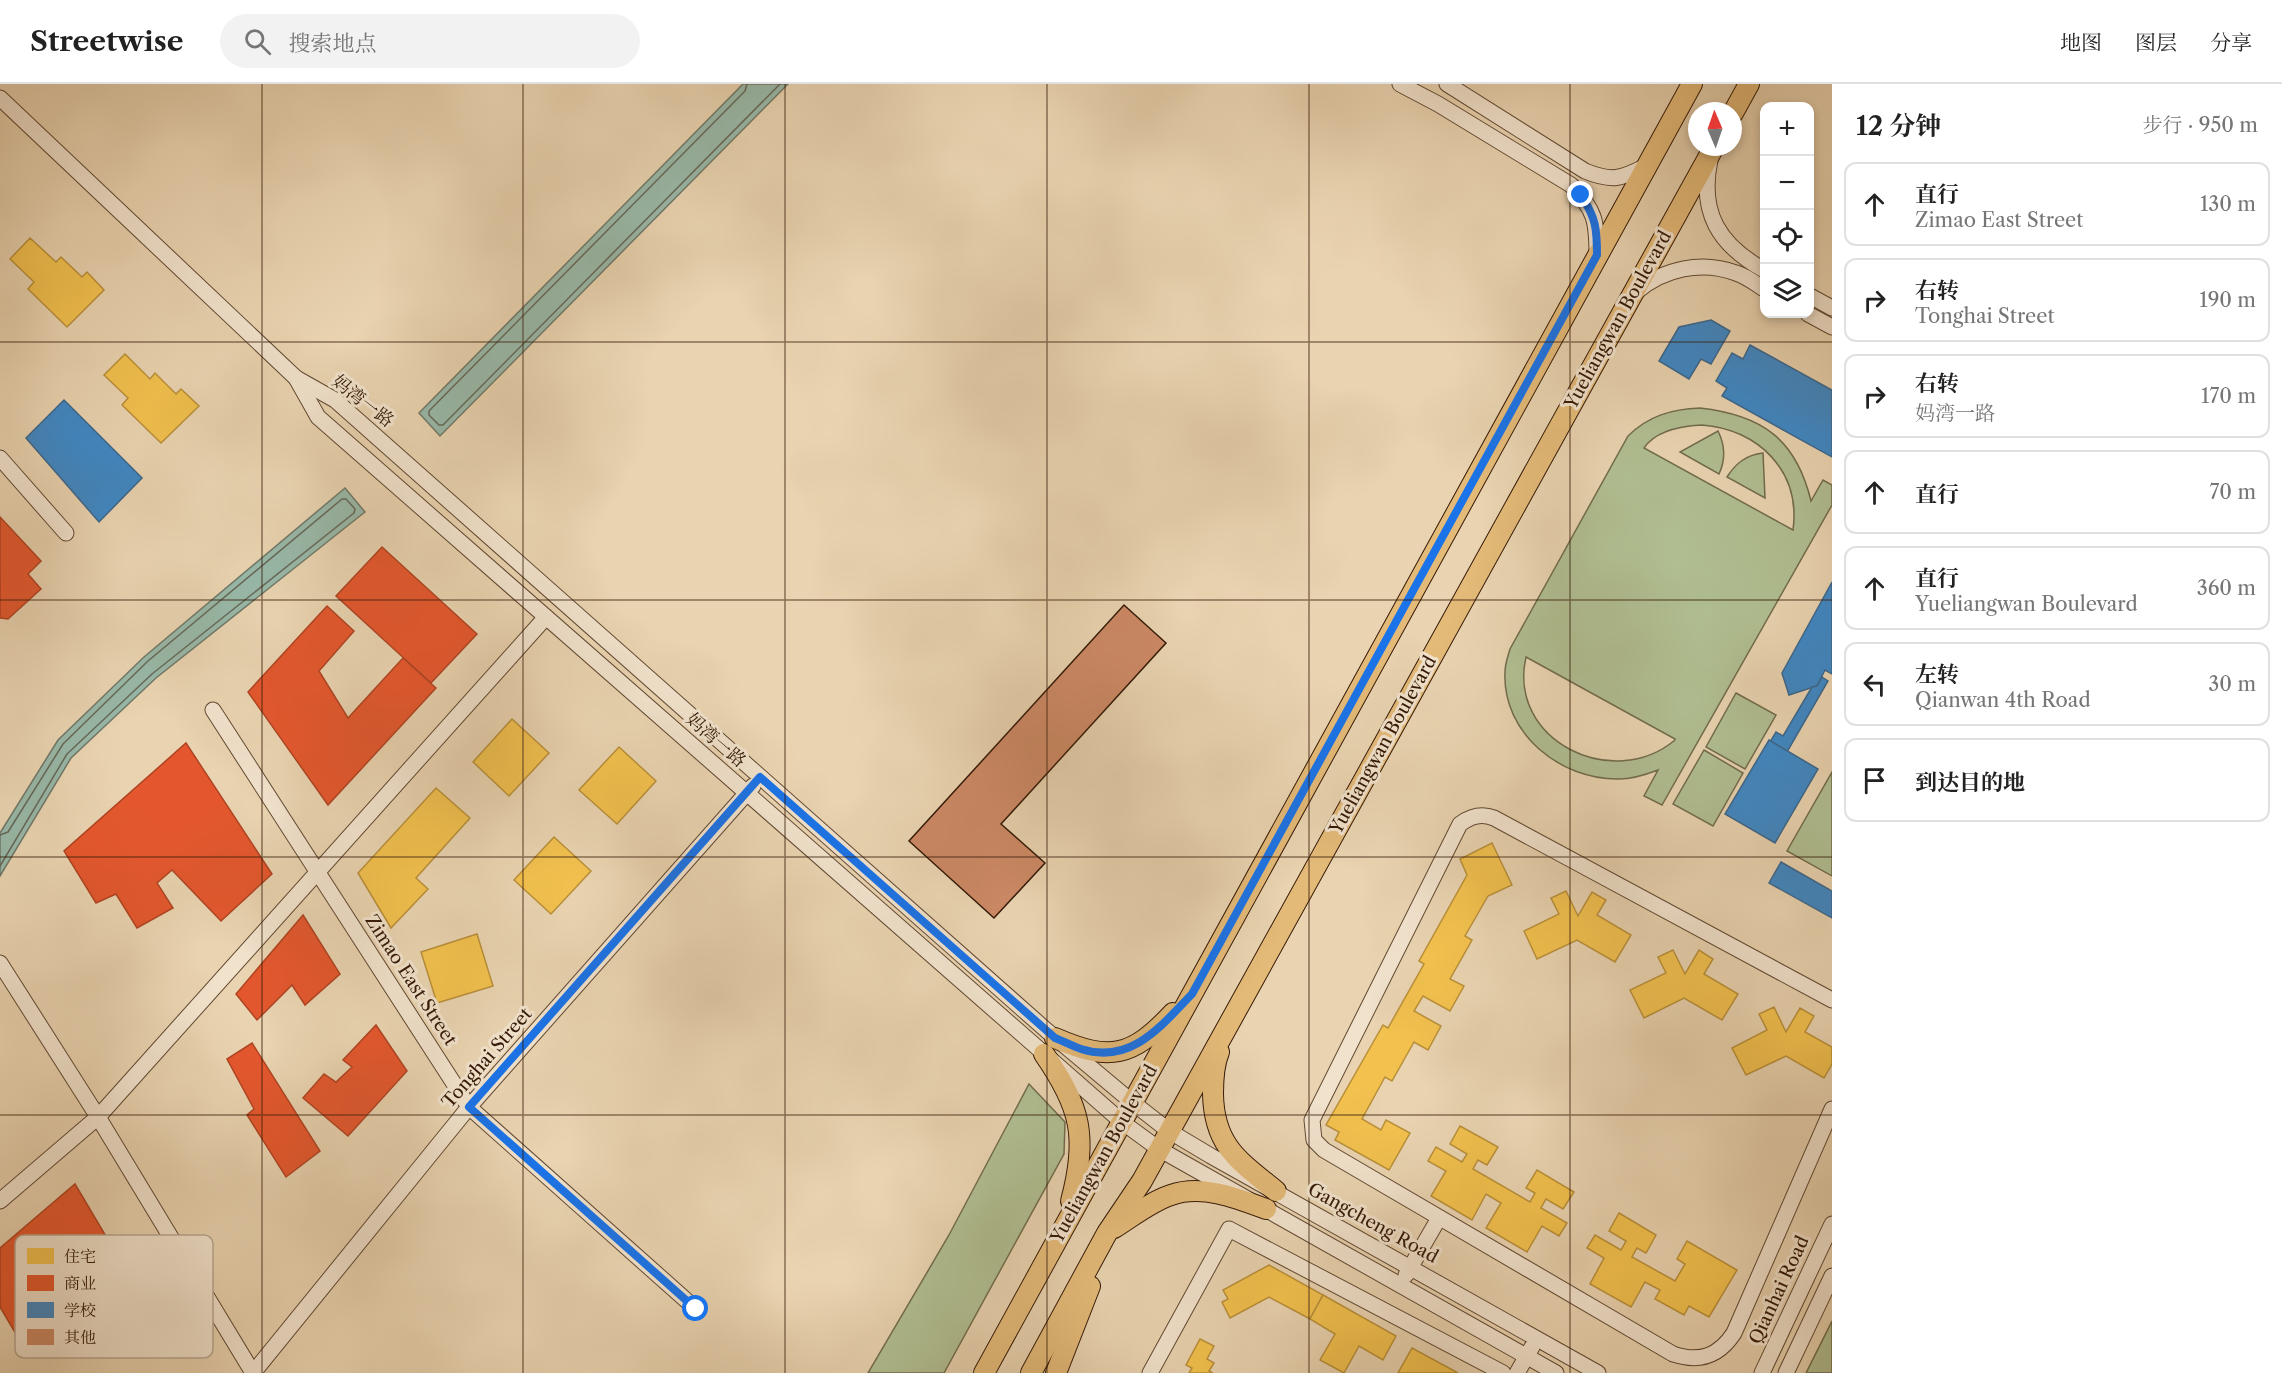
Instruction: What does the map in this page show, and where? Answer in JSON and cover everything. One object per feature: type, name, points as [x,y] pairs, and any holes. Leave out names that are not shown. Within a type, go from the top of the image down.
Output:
[{"type":"main road","name":"Yueliangwan Boulevard","points":[[984,1373],[1692,84]]},
{"type":"main road","points":[[1739,102],[1749,84]]},
{"type":"main road","name":"Yueliangwan Boulevard","points":[[1031,1373],[1107,1233],[1142,1181],[1710,156]]},
{"type":"main road","points":[[1062,1230],[1078,1171],[1081,1149],[1080,1128],[1050,1046],[1105,1053],[1129,1048],[1146,1040],[1192,994]]},
{"type":"main road","points":[[1229,1023],[1217,1056],[1213,1084],[1214,1111],[1218,1130],[1226,1145],[1241,1163],[1276,1191]]},
{"type":"main road","points":[[1107,1233],[1152,1203],[1172,1194],[1192,1191],[1216,1193],[1239,1198],[1266,1209]]},
{"type":"main road","points":[[1056,1373],[1091,1285],[1096,1253]]},
{"type":"street","points":[[1400,84],[1438,104],[1570,185],[1581,195],[1592,211],[1597,227],[1597,255]]},
{"type":"street","points":[[1447,84],[1585,171],[1602,178],[1612,179],[1624,177],[1646,166]]},
{"type":"street","name":"妈湾一路","points":[[0,98],[296,378],[335,400],[760,777],[1050,1046],[1122,1122]]},
{"type":"street","points":[[1712,156],[1707,174],[1707,195],[1717,230],[1731,248],[1760,267]]},
{"type":"street","points":[[1631,296],[1650,280],[1672,271],[1698,267],[1720,268],[1760,286]]},
{"type":"street","points":[[1814,299],[1832,308]]},
{"type":"street","points":[[1814,317],[1832,327]]},
{"type":"street","name":"妈湾一路","points":[[296,378],[318,417],[746,793],[1050,1046],[1132,1102]]},
{"type":"street","points":[[0,458],[66,533]]},
{"type":"street","points":[[0,1201],[98,1117],[546,617]]},
{"type":"street","name":"Zimao East Street","points":[[213,710],[469,1107],[696,1309]]},
{"type":"street","name":"Tonghai Street","points":[[253,1373],[469,1107],[760,777]]},
{"type":"street","points":[[1832,1000],[1494,818],[1479,816],[1469,818],[1460,824],[1312,1120],[1314,1140],[1324,1150],[1673,1354],[1685,1358],[1709,1355],[1724,1347],[1734,1333],[1832,1109]]},
{"type":"street","points":[[0,963],[169,1235]]},
{"type":"street","name":"Gangcheng Road","points":[[1132,1102],[1169,1131],[1598,1373]]},
{"type":"street","points":[[1122,1122],[1159,1149],[1556,1373]]},
{"type":"street","points":[[1400,1285],[1439,1218]]},
{"type":"street","name":"Qianhai Road","points":[[1762,1373],[1832,1224]]},
{"type":"street","points":[[1150,1373],[1229,1228],[1503,1373]]},
{"type":"street","points":[[1786,1373],[1832,1276]]},
{"type":"street","points":[[213,1307],[253,1373]]},
{"type":"street","points":[[1517,1373],[1537,1338]]},
{"type":"green space","points":[[1690,409],[1722,411],[1758,424],[1773,434],[1786,446],[1796,461],[1811,501],[1823,480],[1832,485],[1832,505],[1662,805],[1644,796],[1658,770],[1629,778],[1597,777],[1556,762],[1539,749],[1524,733],[1513,715],[1507,694],[1505,669],[1510,649],[1628,436],[1644,423],[1661,415]],"holes":[[[1702,425],[1722,428],[1741,435],[1758,444],[1772,457],[1790,489],[1794,509],[1793,530],[1644,448],[1662,433],[1686,426]],[[1526,657],[1675,739],[1675,740],[1650,755],[1623,761],[1596,759],[1570,750],[1548,734],[1533,713],[1524,687]]]},
{"type":"green space","points":[[1718,431],[1724,452],[1719,474],[1680,452]]},
{"type":"green space","points":[[1763,453],[1765,498],[1727,477],[1742,460]]},
{"type":"green space","points":[[1736,693],[1776,715],[1745,769],[1706,747]]},
{"type":"green space","points":[[1704,750],[1743,773],[1713,826],[1673,804]]},
{"type":"green space","points":[[1832,772],[1832,876],[1787,851]]},
{"type":"green space","points":[[1029,1084],[1065,1122],[1064,1154],[944,1373],[868,1373],[949,1235]]},
{"type":"green space","points":[[1832,1321],[1832,1373],[1806,1373]]},
{"type":"water","points":[[743,84],[788,84],[440,436],[419,413]]},
{"type":"water","points":[[345,488],[365,512],[156,678],[71,758],[0,876],[0,833],[58,740],[144,657]]},
{"type":"building: 住宅","points":[[30,238],[56,262],[61,257],[82,277],[87,272],[104,290],[67,327],[28,289],[34,282],[10,259]]},
{"type":"building: 住宅","points":[[125,354],[150,379],[155,373],[176,394],[181,389],[199,406],[161,443],[122,405],[128,398],[104,375]]},
{"type":"building: 住宅","points":[[512,719],[549,753],[509,796],[473,762]]},
{"type":"building: 住宅","points":[[619,747],[656,781],[617,824],[579,790]]},
{"type":"building: 住宅","points":[[436,788],[470,818],[416,878],[428,889],[391,928],[358,873]]},
{"type":"building: 住宅","points":[[554,837],[591,871],[551,914],[514,880]]},
{"type":"building: 住宅","points":[[1492,843],[1512,885],[1488,896],[1465,936],[1472,940],[1450,979],[1464,986],[1450,1011],[1423,996],[1414,1011],[1441,1026],[1428,1050],[1414,1042],[1392,1081],[1385,1077],[1362,1119],[1381,1130],[1386,1120],[1410,1133],[1389,1170],[1335,1140],[1339,1132],[1326,1125],[1383,1025],[1388,1028],[1424,964],[1419,961],[1467,875],[1460,859]]},
{"type":"building: 住宅","points":[[1566,891],[1578,916],[1592,892],[1606,900],[1597,915],[1631,935],[1615,962],[1577,940],[1537,959],[1524,931],[1559,914],[1551,898]]},
{"type":"building: 住宅","points":[[477,934],[493,986],[437,1003],[421,952]]},
{"type":"building: 住宅","points":[[1673,950],[1685,974],[1699,950],[1713,959],[1704,974],[1738,994],[1722,1020],[1684,998],[1644,1018],[1630,990],[1666,973],[1658,957]]},
{"type":"building: 住宅","points":[[1774,1007],[1786,1032],[1800,1008],[1814,1016],[1805,1032],[1832,1047],[1832,1064],[1824,1078],[1786,1056],[1746,1075],[1732,1048],[1767,1030],[1759,1014]]},
{"type":"building: 住宅","points":[[1460,1126],[1498,1147],[1487,1165],[1478,1160],[1473,1169],[1530,1202],[1535,1193],[1526,1188],[1537,1170],[1574,1192],[1563,1209],[1546,1199],[1541,1208],[1567,1223],[1559,1236],[1542,1226],[1527,1252],[1486,1228],[1501,1203],[1486,1194],[1472,1220],[1431,1196],[1446,1171],[1428,1161],[1436,1147],[1462,1162],[1467,1154],[1450,1144]]},
{"type":"building: 住宅","points":[[1619,1213],[1656,1235],[1646,1253],[1637,1248],[1632,1257],[1675,1281],[1685,1264],[1677,1259],[1687,1241],[1737,1270],[1709,1317],[1689,1306],[1684,1315],[1655,1299],[1660,1290],[1645,1282],[1631,1307],[1590,1284],[1604,1258],[1587,1248],[1595,1235],[1621,1250],[1626,1241],[1609,1231]]},
{"type":"building: 住宅","points":[[1269,1265],[1323,1295],[1310,1319],[1269,1297],[1230,1318],[1222,1302],[1228,1299],[1223,1290]]},
{"type":"building: 住宅","points":[[1323,1295],[1396,1336],[1383,1360],[1359,1346],[1344,1373],[1320,1360],[1335,1334],[1310,1319]]},
{"type":"building: 住宅","points":[[1200,1339],[1214,1346],[1207,1359],[1214,1363],[1209,1371],[1213,1373],[1189,1373],[1192,1368],[1186,1365]]},
{"type":"building: 住宅","points":[[1412,1348],[1458,1373],[1398,1373]]},
{"type":"building: 商业","points":[[0,517],[41,561],[28,574],[41,589],[8,619],[0,618]]},
{"type":"building: 商业","points":[[382,547],[477,634],[431,683],[336,596]]},
{"type":"building: 商业","points":[[327,606],[354,631],[319,671],[348,718],[403,658],[436,688],[328,805],[248,692]]},
{"type":"building: 商业","points":[[186,743],[272,874],[221,921],[172,870],[157,883],[173,908],[137,928],[116,894],[96,903],[64,851]]},
{"type":"building: 商业","points":[[303,915],[340,974],[305,1005],[292,985],[257,1020],[236,994]]},
{"type":"building: 商业","points":[[376,1025],[407,1071],[348,1136],[303,1098],[324,1074],[336,1082],[352,1067],[343,1060]]},
{"type":"building: 商业","points":[[252,1043],[320,1151],[286,1177],[247,1115],[254,1109],[227,1059]]},
{"type":"building: 商业","points":[[75,1184],[105,1235],[15,1235]]},
{"type":"building: 商业","points":[[15,1235],[15,1332],[0,1307],[0,1248]]},
{"type":"building: 学校","points":[[1711,320],[1730,331],[1711,364],[1701,359],[1689,379],[1659,361],[1679,327]]},
{"type":"building: 学校","points":[[1750,345],[1832,390],[1832,457],[1722,396],[1727,388],[1716,381],[1732,353],[1743,359]]},
{"type":"building: 学校","points":[[64,400],[142,478],[99,522],[26,438]]},
{"type":"building: 学校","points":[[1832,582],[1832,674],[1825,670],[1817,686],[1789,695],[1782,673]]},
{"type":"building: 学校","points":[[1822,677],[1828,681],[1787,752],[1770,742],[1776,732],[1783,736],[1812,687],[1817,686]]},
{"type":"building: 学校","points":[[1769,740],[1818,769],[1775,843],[1725,814]]},
{"type":"building: 学校","points":[[1781,862],[1832,891],[1832,918],[1769,883]]},
{"type":"building: 其他","points":[[1124,605],[1166,643],[1001,824],[1045,863],[994,918],[909,841]]},
{"type":"route","points":[[696,1309],[469,1107],[760,777],[1055,1038],[1081,1049],[1105,1053],[1129,1048],[1146,1040],[1192,994],[1597,255],[1597,227],[1592,211],[1581,195]]}]
